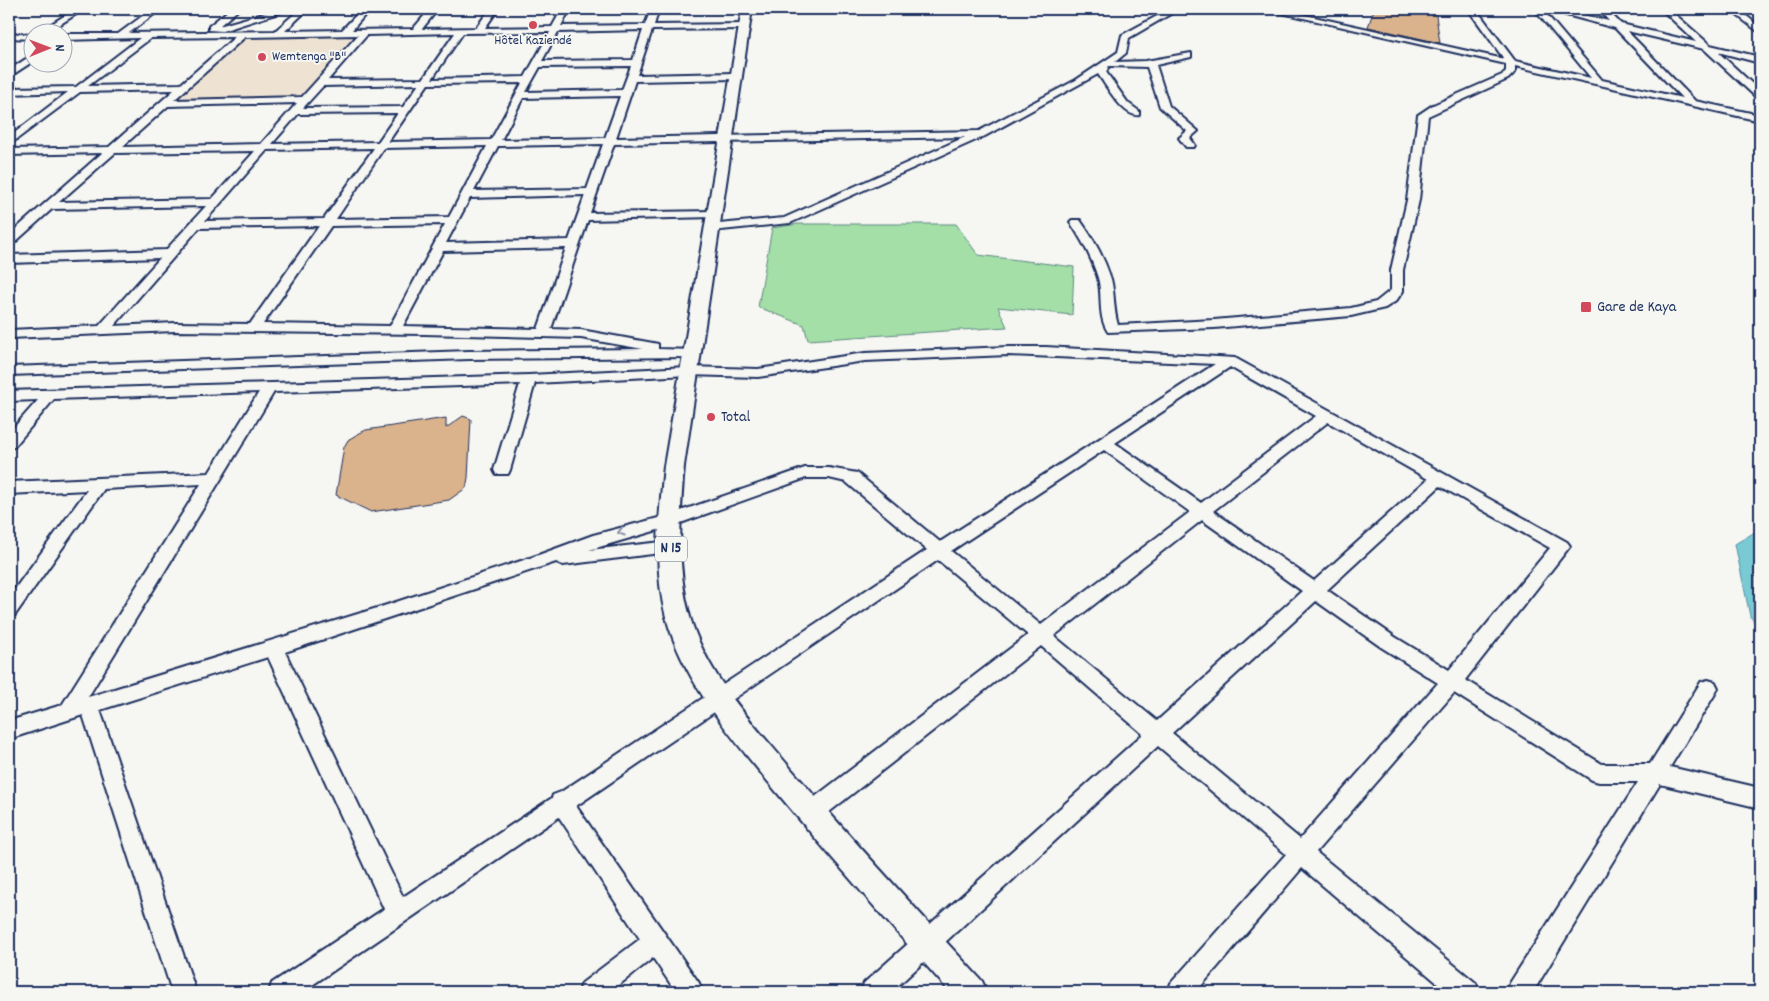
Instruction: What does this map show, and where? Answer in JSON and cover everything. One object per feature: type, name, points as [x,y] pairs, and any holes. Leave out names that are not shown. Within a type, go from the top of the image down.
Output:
[{"type":"main road","name":"N 15","points":[[746,16],[688,359],[674,466],[669,521],[670,563],[678,616],[692,650],[718,699],[811,813],[971,992]]},
{"type":"street","points":[[59,22],[80,9]]},
{"type":"street","points":[[120,36],[157,9]]},
{"type":"street","points":[[202,34],[235,9]]},
{"type":"street","points":[[202,34],[287,9]]},
{"type":"street","points":[[278,33],[304,9]]},
{"type":"street","points":[[344,33],[366,9]]},
{"type":"street","points":[[416,31],[434,9]]},
{"type":"street","points":[[479,30],[494,9]]},
{"type":"street","points":[[394,330],[566,9]]},
{"type":"street","points":[[543,333],[624,93],[655,9]]},
{"type":"street","points":[[72,37],[649,27],[746,16],[779,9]]},
{"type":"street","points":[[582,217],[786,221],[981,134],[1079,82],[1122,53],[1125,37],[1174,9]]},
{"type":"street","points":[[1268,9],[1760,118]]},
{"type":"street","points":[[1292,13],[1311,9]]},
{"type":"street","points":[[1076,222],[1091,244],[1105,280],[1108,311],[1113,329],[1214,324],[1351,312],[1380,305],[1391,298],[1397,290],[1397,270],[1413,200],[1422,115],[1505,77],[1510,72],[1511,62],[1472,9]]},
{"type":"street","points":[[1538,9],[1599,82]]},
{"type":"street","points":[[1548,9],[1760,60]]},
{"type":"street","points":[[1602,9],[1691,102]]},
{"type":"street","points":[[1665,9],[1760,96]]},
{"type":"street","points":[[1733,9],[1759,29]]},
{"type":"street","points":[[254,328],[461,30]]},
{"type":"street","points":[[102,331],[365,32]]},
{"type":"street","points":[[9,240],[14,232],[48,206],[242,34]]},
{"type":"street","points":[[9,36],[22,37]]},
{"type":"street","points":[[9,142],[148,36]]},
{"type":"street","points":[[1106,63],[1124,66],[1173,61],[1188,55]]},
{"type":"street","points":[[536,64],[635,62]]},
{"type":"street","points":[[1150,62],[1165,107],[1193,131],[1184,138],[1190,145]]},
{"type":"street","points":[[1106,63],[1101,72],[1110,86],[1121,95],[1124,106],[1136,113]]},
{"type":"street","points":[[9,74],[22,65]]},
{"type":"street","points":[[630,78],[736,76]]},
{"type":"street","points":[[320,83],[528,80]]},
{"type":"street","points":[[9,91],[182,87]]},
{"type":"street","points":[[520,95],[624,93]]},
{"type":"street","points":[[164,103],[305,100]]},
{"type":"street","points":[[295,111],[406,110]]},
{"type":"street","points":[[9,152],[981,134]]},
{"type":"street","points":[[467,195],[591,192]]},
{"type":"street","points":[[48,206],[216,202]]},
{"type":"street","points":[[195,225],[453,220]]},
{"type":"street","points":[[438,248],[573,244]]},
{"type":"street","points":[[9,259],[170,254]]},
{"type":"street","points":[[9,334],[175,328],[581,334],[688,359],[767,373],[865,357],[1008,351],[1046,351],[1230,361],[1561,546],[1452,681],[1180,992]]},
{"type":"street","points":[[1116,341],[1120,356]]},
{"type":"street","points":[[9,371],[469,355],[688,359]]},
{"type":"street","points":[[9,396],[529,379],[688,359]]},
{"type":"street","points":[[281,992],[561,802],[940,550],[1230,361]]},
{"type":"street","points":[[502,470],[529,379]]},
{"type":"street","points":[[80,707],[213,478],[270,387]]},
{"type":"street","points":[[9,443],[50,395]]},
{"type":"street","points":[[811,813],[1327,415]]},
{"type":"street","points":[[1104,443],[1388,642],[1598,773],[1655,773],[1760,798]]},
{"type":"street","points":[[9,730],[387,612],[539,562],[623,531],[669,521],[805,473],[828,473],[851,477],[1468,992]]},
{"type":"street","points":[[9,488],[213,478]]},
{"type":"street","points":[[873,992],[1438,478]]},
{"type":"street","points":[[9,610],[100,483]]},
{"type":"street","points":[[539,562],[671,547]]},
{"type":"street","points":[[273,647],[398,913]]},
{"type":"street","points":[[1519,992],[1708,688]]},
{"type":"street","points":[[80,707],[184,992]]},
{"type":"street","points":[[561,802],[690,992]]},
{"type":"street","points":[[591,992],[656,941]]},
{"type":"shaded area","points":[[356,36],[303,97],[175,100],[241,39]]},
{"type":"green space","points":[[798,224],[956,224],[978,255],[1074,267],[1072,315],[998,307],[1007,327],[808,340],[804,325],[758,307],[772,228]]},
{"type":"water","points":[[1760,529],[1760,630],[1750,616],[1735,544]]},
{"type":"building","points":[[1374,9],[1435,9],[1440,43],[1368,27]]},
{"type":"building","points":[[463,416],[471,419],[468,478],[466,488],[449,500],[371,512],[336,495],[344,447],[348,440],[356,435],[366,430],[446,418],[446,428]]},
{"type":"place","name":"Hôtel Kaziendé","points":[[533,25]]},
{"type":"place","name":"Wemtenga \"B\"","points":[[262,57]]},
{"type":"place","name":"Gare de Kaya","points":[[1586,307]]},
{"type":"place","name":"Total","points":[[711,417]]}]
